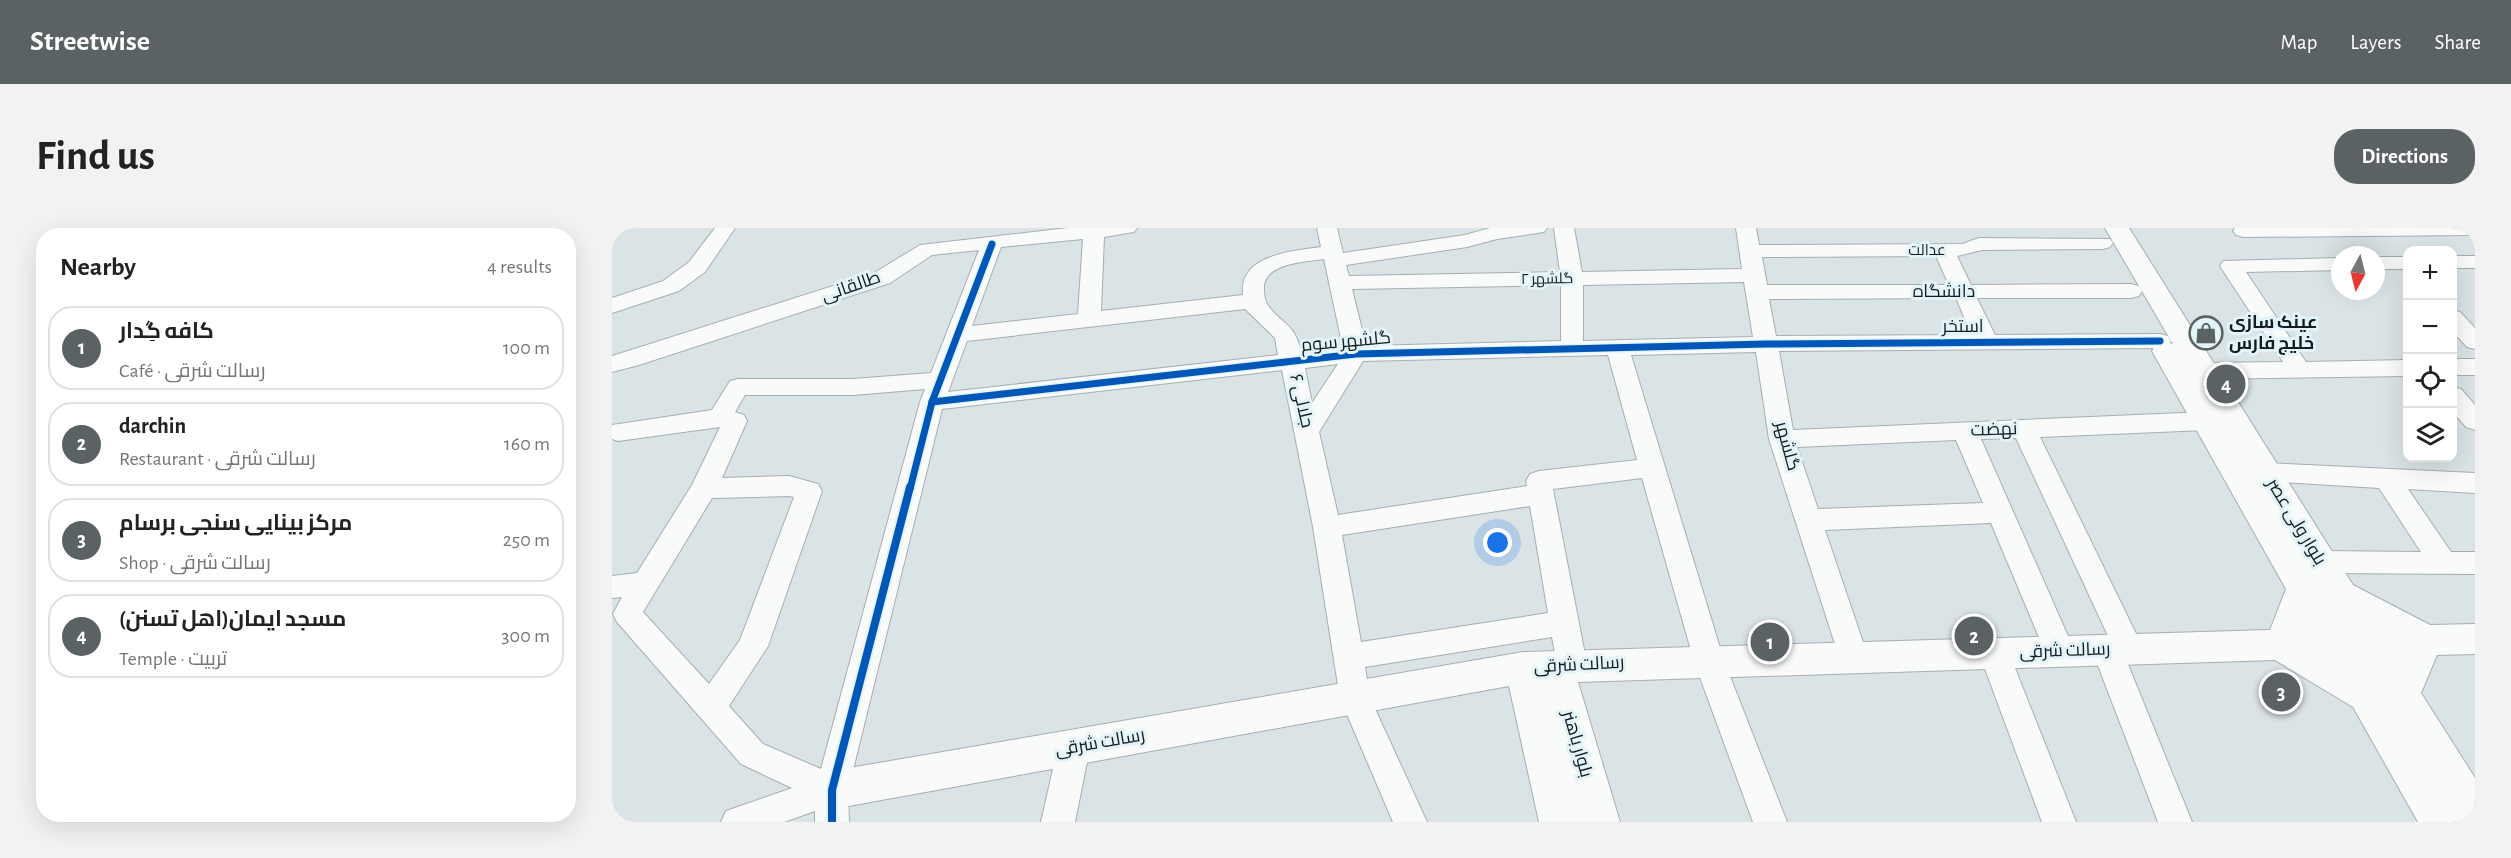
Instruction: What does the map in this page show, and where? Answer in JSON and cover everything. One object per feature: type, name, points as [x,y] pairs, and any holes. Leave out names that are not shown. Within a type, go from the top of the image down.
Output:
[{"type":"main road","name":"بلوار ولی عصر","points":[[2105,233],[2131,291],[2206,421],[2312,575],[2385,696],[2440,822]]},
{"type":"main road","name":"بلوار ولی عصر","points":[[2105,233],[2204,371],[2265,471],[2312,575],[2340,594],[2353,644]]},
{"type":"main road","points":[[2312,575],[2282,645],[2385,696],[2425,640],[2340,594]]},
{"type":"main road","name":"رسالت شرقی","points":[[832,806],[1074,747],[1550,666],[2475,639]]},
{"type":"main road","name":"بلوار باهنر","points":[[1550,666],[1560,822]]},
{"type":"main road","name":"بلوار باهنر","points":[[1550,666],[1599,822]]},
{"type":"main road","name":"بلوار ولی عصر","points":[[2385,696],[2462,773],[2475,815]]},
{"type":"street","points":[[612,306],[671,286],[697,267],[725,228]]},
{"type":"street","name":"طالقانی","points":[[612,364],[631,360],[882,278],[927,249],[992,244],[1029,234],[1094,232],[1127,228]]},
{"type":"street","points":[[1308,429],[1356,354],[1327,228]]},
{"type":"street","points":[[1257,305],[1253,292],[1254,279],[1259,271],[1269,264],[1284,260],[1467,241],[1494,230],[1537,228]]},
{"type":"street","points":[[1563,228],[1572,279],[1572,348]]},
{"type":"street","points":[[2243,231],[2475,229]]},
{"type":"street","points":[[1089,320],[1094,232]]},
{"type":"street","name":"عدالت","points":[[1751,261],[1965,250],[1979,244],[2105,233]]},
{"type":"street","points":[[832,806],[936,391],[992,244]]},
{"type":"street","points":[[1944,250],[1987,342]]},
{"type":"street","name":"گلشهر ۲","points":[[1340,283],[1572,279],[1751,261]]},
{"type":"street","name":"دانشگاه","points":[[1751,261],[1963,292],[2131,291]]},
{"type":"street","name":"گلشهر","points":[[1751,261],[1782,439],[1853,657]]},
{"type":"street","points":[[2457,262],[2475,262]]},
{"type":"street","points":[[2385,263],[2403,264]]},
{"type":"street","points":[[2300,370],[2231,266],[2331,264]]},
{"type":"street","points":[[957,335],[1245,302],[1257,305]]},
{"type":"street","name":"جلالی ۶","points":[[1257,305],[1286,336],[1308,429],[1327,527],[1355,698],[1410,822]]},
{"type":"street","points":[[2457,322],[2475,342]]},
{"type":"street","name":"استخر","points":[[1766,344],[2160,341]]},
{"type":"street","name":"گلشهر سوم","points":[[720,418],[738,387],[853,387],[936,391],[1356,354],[1766,344]]},
{"type":"street","points":[[1617,346],[1709,661],[1770,822]]},
{"type":"street","points":[[2457,367],[2475,367]]},
{"type":"street","points":[[2204,371],[2403,368]]},
{"type":"street","points":[[2457,401],[2475,421]]},
{"type":"street","points":[[618,432],[720,418],[735,421],[704,488],[627,614],[752,754],[832,806]]},
{"type":"street","name":"نهضت","points":[[1782,439],[2206,421]]},
{"type":"street","points":[[2024,429],[2118,650],[2175,822]]},
{"type":"street","points":[[1965,431],[2060,651]]},
{"type":"street","points":[[1550,666],[1565,623],[1539,481],[1654,467]]},
{"type":"street","points":[[2265,471],[2475,483]]},
{"type":"street","points":[[2386,478],[2444,562]]},
{"type":"street","points":[[704,488],[789,486],[809,491],[753,646],[710,708]]},
{"type":"street","points":[[1327,527],[1542,494]]},
{"type":"street","points":[[1809,520],[2000,512]]},
{"type":"street","points":[[2312,575],[2444,562],[2475,563]]},
{"type":"street","points":[[612,586],[646,582]]},
{"type":"street","points":[[1348,657],[1565,623]]},
{"type":"street","points":[[1994,653],[2059,822]]},
{"type":"street","points":[[1059,822],[1074,747]]},
{"type":"street","points":[[754,819],[832,806]]},
{"type":"cycle path","points":[[832,822],[832,790],[932,402],[992,244]]},
{"type":"cycle path","points":[[932,402],[1356,354],[1766,344],[2160,341]]},
{"type":"place","name":"عینک سازی خلیج فارس","points":[[2206,333]]},
{"type":"place","name":"مسجد ایمان(اهل تسنن)","points":[[2226,384]]},
{"type":"place","name":"darchin","points":[[1974,636]]},
{"type":"place","name":"کافه گِدار","points":[[1770,642]]},
{"type":"place","name":"مرکز بینایی سنجی برسام","points":[[2281,692]]}]
